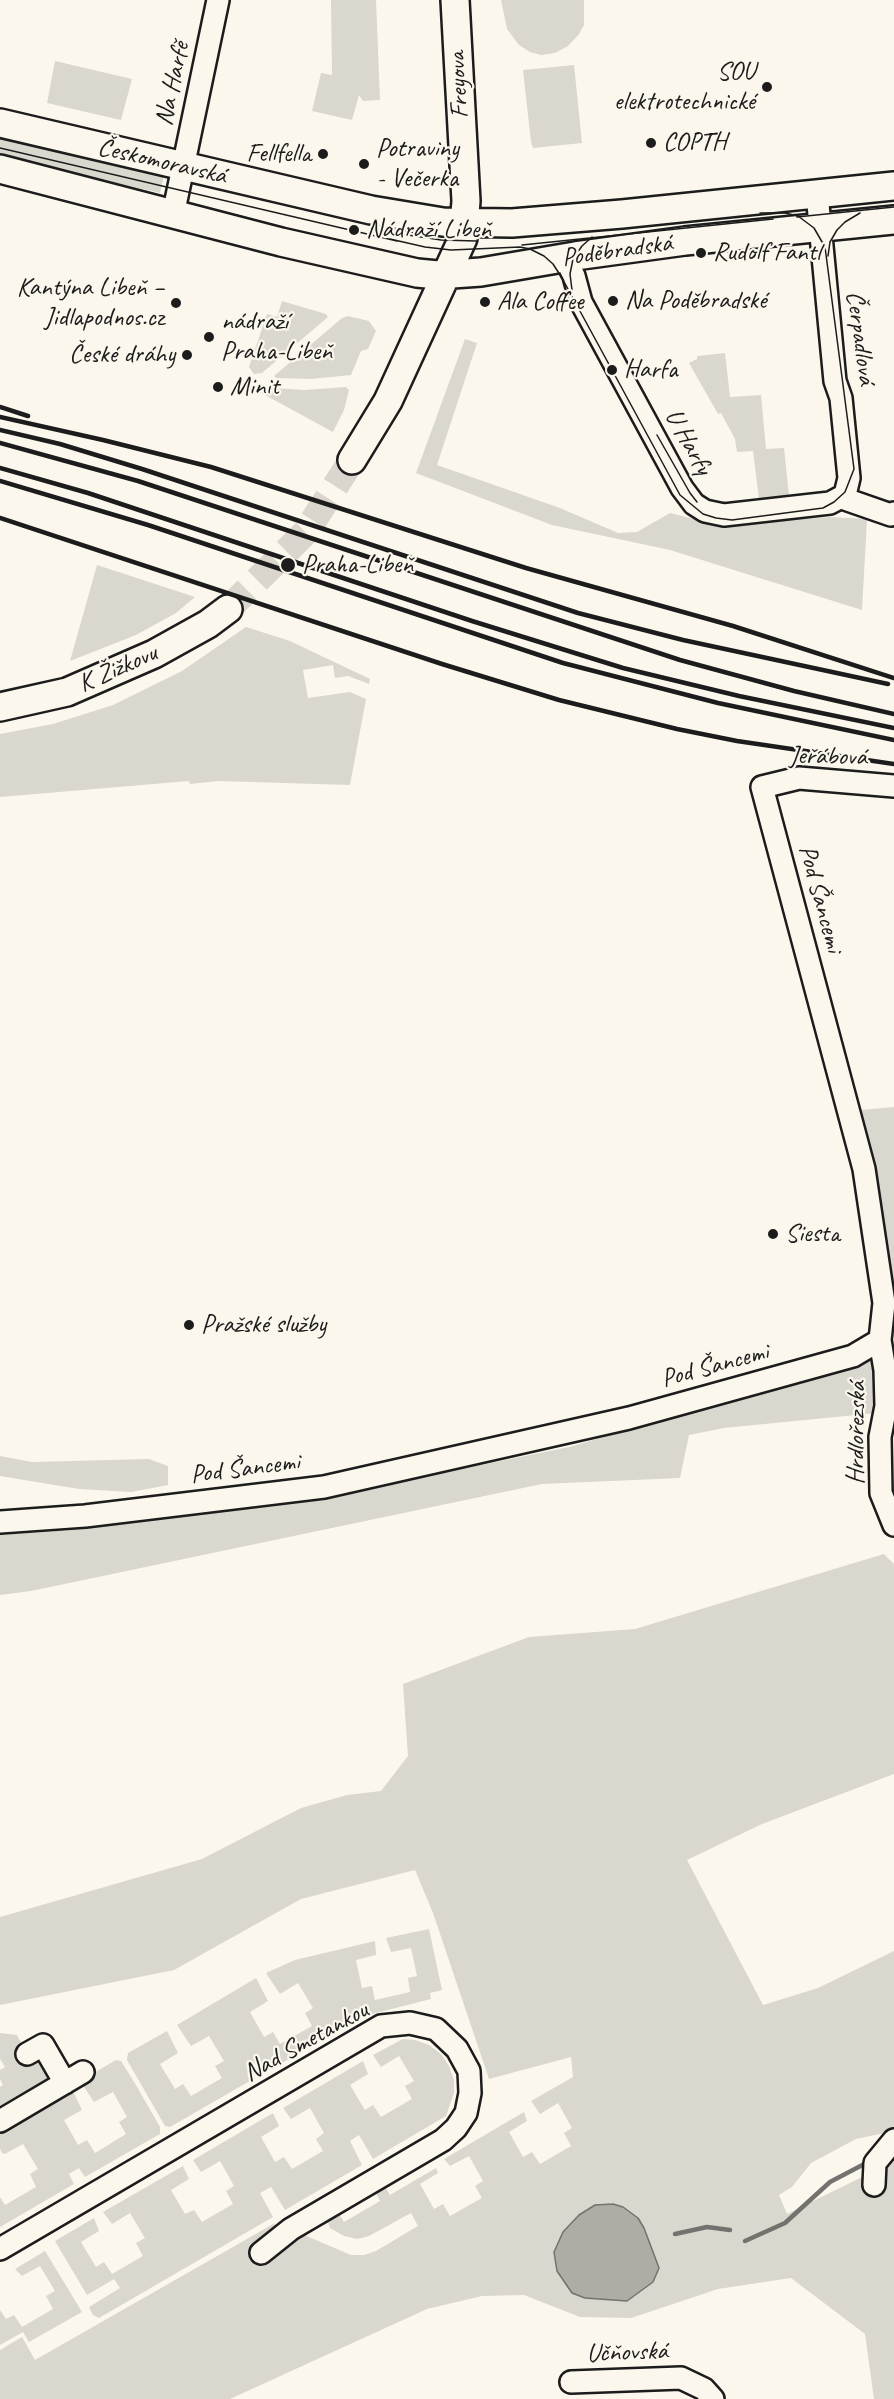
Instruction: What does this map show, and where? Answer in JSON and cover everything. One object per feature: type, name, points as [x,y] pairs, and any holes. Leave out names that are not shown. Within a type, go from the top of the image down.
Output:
[{"type":"main road","name":"Freyova","points":[[447,275],[461,245],[465,223],[455,0]]},
{"type":"main road","name":"Českomoravská","points":[[0,123],[412,218],[465,223]]},
{"type":"main road","name":"Českomoravská","points":[[0,169],[359,260],[417,273],[447,275]]},
{"type":"main road","name":"Poděbradská","points":[[465,223],[512,223],[599,216],[894,186]]},
{"type":"main road","name":"Poděbradská","points":[[447,275],[481,272],[664,244],[894,220]]},
{"type":"main road","points":[[352,460],[388,401],[447,275]]},
{"type":"main road","name":"K Žižkovu","points":[[0,707],[67,692],[154,654],[208,624],[228,609]]},
{"type":"street","name":"Na Harfě","points":[[173,214],[218,0]]},
{"type":"street","name":"Čerpadlová","points":[[817,194],[835,381],[841,398],[845,493]]},
{"type":"street","name":"U Harfy","points":[[565,258],[574,276],[581,302],[682,488],[694,504],[705,511],[724,515],[826,504],[845,493]]},
{"type":"street","points":[[845,493],[891,515],[894,513]]},
{"type":"street","name":"Jeřábová","points":[[762,787],[799,778],[894,786]]},
{"type":"street","name":"Pod Šancemi","points":[[0,1522],[85,1516],[324,1487],[629,1418],[853,1356],[880,1340],[884,1303],[864,1169],[762,787]]},
{"type":"street","name":"Hrdlořezská","points":[[880,1340],[885,1370],[886,1406],[880,1437],[881,1493],[894,1525]]},
{"type":"street","name":"Nad Smetankou","points":[[0,2248],[381,2026],[410,2024],[436,2029],[458,2049],[469,2071],[470,2093],[466,2113],[456,2128],[443,2140],[291,2229],[261,2253]]},
{"type":"street","points":[[0,2121],[74,2078],[44,2045],[27,2054]]},
{"type":"street","points":[[874,2185],[875,2163],[894,2140]]},
{"type":"street","name":"Učňovská","points":[[571,2382],[681,2378],[704,2390],[713,2399]]},
{"type":"shaded area","points":[[331,0],[376,0],[380,100],[363,101],[359,95],[352,120],[312,111],[321,73],[332,75]]},
{"type":"shaded area","points":[[501,0],[584,0],[584,25],[568,46],[555,53],[541,55],[530,52],[519,45],[507,29]]},
{"type":"shaded area","points":[[55,61],[132,79],[121,120],[47,103]]},
{"type":"shaded area","points":[[574,65],[582,143],[533,148],[523,70]]},
{"type":"shaded area","points":[[0,133],[165,171],[160,193],[0,156]]},
{"type":"shaded area","points":[[282,301],[326,314],[328,317],[262,373],[254,374],[249,367],[267,314],[277,317]]},
{"type":"shaded area","points":[[348,316],[369,321],[376,331],[368,349],[361,351],[351,375],[311,379],[276,378],[274,376],[342,318]]},
{"type":"shaded area","points":[[465,339],[477,343],[437,465],[560,508],[618,533],[637,532],[670,513],[698,520],[731,524],[831,517],[867,519],[862,610],[670,550],[552,525],[416,473]]},
{"type":"shaded area","points":[[725,353],[730,397],[761,395],[766,449],[784,448],[789,496],[759,499],[753,451],[737,452],[735,439],[721,413],[718,414],[689,363],[697,359],[697,356]]},
{"type":"shaded area","points":[[255,387],[305,390],[346,387],[349,390],[344,410],[333,432],[254,389]]},
{"type":"shaded area","points":[[97,565],[195,597],[176,613],[136,635],[70,661]]},
{"type":"shaded area","points":[[246,627],[290,641],[370,679],[369,684],[348,676],[335,678],[333,665],[303,670],[308,698],[350,692],[366,699],[350,785],[219,781],[190,784],[189,781],[0,797],[0,734],[53,724],[113,705],[182,671]]},
{"type":"shaded area","points":[[894,1107],[894,1307],[860,1110]]},
{"type":"shaded area","points":[[873,1360],[876,1413],[724,1428],[689,1435],[680,1478],[542,1484],[31,1591],[0,1595],[0,1535],[72,1530],[320,1498],[569,1447]]},
{"type":"shaded area","points":[[0,1456],[32,1462],[149,1459],[168,1466],[168,1485],[131,1492],[79,1489],[0,1476]]},
{"type":"shaded area","points":[[884,1554],[894,1564],[894,1774],[762,1824],[687,1860],[763,2005],[818,1988],[894,1951],[894,2131],[856,2139],[811,2163],[792,2187],[779,2195],[787,2214],[862,2177],[883,2189],[884,2166],[894,2148],[894,2399],[874,2399],[865,2334],[791,2278],[718,2289],[631,2318],[580,2317],[524,2295],[482,2296],[427,2309],[230,2399],[0,2399],[0,2350],[22,2337],[35,2360],[275,2223],[273,2230],[297,2236],[304,2235],[351,2255],[364,2255],[376,2251],[418,2226],[411,2213],[369,2236],[357,2239],[344,2236],[330,2228],[328,2222],[331,2216],[338,2212],[344,2222],[380,2201],[375,2190],[384,2185],[390,2195],[436,2168],[438,2173],[420,2184],[434,2209],[443,2204],[450,2216],[482,2198],[475,2186],[483,2181],[469,2156],[450,2166],[444,2159],[524,2112],[527,2121],[509,2132],[523,2157],[532,2152],[540,2164],[571,2146],[564,2133],[572,2128],[558,2103],[540,2114],[531,2101],[573,2077],[571,2057],[489,2079],[433,1913],[415,1870],[301,1899],[174,1970],[0,2005],[0,1917],[202,1859],[301,1808],[347,1795],[381,1791],[408,1756],[403,1684],[529,1637],[635,1629]]},
{"type":"shaded area","points":[[429,1929],[442,1990],[430,1993],[431,1999],[364,2016],[266,2072],[259,2062],[249,2069],[255,2078],[170,2127],[165,2126],[127,2060],[128,2053],[167,2031],[178,2053],[160,2064],[175,2089],[183,2084],[191,2096],[222,2078],[215,2066],[224,2061],[209,2036],[191,2046],[177,2025],[256,1978],[268,2001],[250,2012],[264,2037],[273,2032],[280,2044],[312,2026],[305,2013],[313,2008],[298,1983],[280,1994],[266,1973],[295,1960],[375,1941],[376,1955],[356,1960],[362,1988],[372,1986],[375,2000],[410,1992],[408,1978],[417,1976],[411,1948],[391,1952],[386,1938]]},
{"type":"shaded area","points":[[0,2033],[17,2035],[30,2059],[39,2056],[52,2079],[0,2112],[0,2087],[3,2085],[0,2070],[5,2067],[0,2059]]},
{"type":"shaded area","points":[[403,2039],[429,2045],[441,2054],[449,2066],[454,2080],[454,2093],[446,2116],[373,2159],[359,2135],[350,2141],[362,2165],[285,2210],[271,2187],[260,2193],[273,2217],[99,2318],[93,2315],[89,2307],[120,2288],[114,2279],[87,2295],[55,2241],[94,2218],[99,2231],[81,2242],[96,2267],[104,2262],[112,2274],[143,2256],[136,2243],[145,2238],[130,2213],[112,2224],[103,2212],[183,2166],[189,2179],[171,2190],[185,2214],[194,2210],[202,2222],[233,2204],[226,2191],[234,2186],[220,2161],[201,2172],[193,2160],[273,2113],[279,2126],[261,2137],[275,2162],[284,2157],[292,2169],[323,2151],[316,2139],[324,2133],[310,2108],[291,2119],[283,2108],[363,2061],[368,2074],[350,2085],[365,2110],[373,2105],[381,2117],[412,2099],[405,2086],[414,2081],[399,2056],[381,2067],[373,2055]]},
{"type":"shaded area","points":[[116,2060],[121,2061],[136,2085],[160,2127],[160,2134],[85,2177],[79,2168],[69,2174],[74,2184],[0,2227],[0,2197],[5,2205],[36,2187],[30,2174],[38,2169],[23,2144],[5,2154],[2,2153],[0,2128],[71,2087],[82,2110],[64,2120],[78,2145],[87,2140],[95,2153],[126,2134],[119,2122],[127,2117],[113,2092],[94,2102],[80,2081]]},
{"type":"shaded area","points":[[613,2204],[623,2207],[638,2218],[659,2268],[653,2282],[627,2301],[585,2298],[572,2293],[557,2271],[554,2252],[563,2232],[579,2215],[595,2205]]},
{"type":"shaded area","points":[[45,2251],[82,2312],[29,2342],[23,2332],[0,2345],[0,2310],[6,2319],[14,2315],[22,2327],[53,2309],[46,2296],[55,2291],[40,2266],[22,2276],[15,2269]]},
{"type":"waterway","points":[[745,2241],[785,2223],[830,2182],[870,2161]]},
{"type":"waterway","points":[[675,2234],[707,2227],[730,2230]]},
{"type":"tunnel","points":[[228,609],[306,532],[352,460]]},
{"type":"tram line","points":[[0,148],[397,241]]},
{"type":"tram line","points":[[797,217],[894,207]]},
{"type":"tram line","points":[[390,239],[451,250],[520,247],[544,256],[553,264],[562,278],[680,495],[703,514],[732,520],[823,508],[845,492],[854,469],[825,247],[814,228],[798,216],[785,213],[760,213]]},
{"type":"tram line","points":[[828,256],[830,242],[837,230],[860,213]]},
{"type":"tram line","points":[[522,245],[773,219]]},
{"type":"tram line","points":[[408,235],[441,240],[476,241]]},
{"type":"tram line","points":[[572,290],[570,274],[573,259],[592,237]]},
{"type":"tram line","points":[[657,435],[697,502]]},
{"type":"railway","points":[[0,407],[28,416]]},
{"type":"railway","points":[[0,417],[211,467],[526,568],[733,626],[894,678]]},
{"type":"railway","points":[[0,430],[60,444],[142,469],[578,613],[683,640],[888,684]]},
{"type":"railway","points":[[0,443],[138,481],[680,660],[794,691],[894,714]]},
{"type":"railway","points":[[0,468],[88,493],[472,621],[623,668],[739,696],[894,728]]},
{"type":"railway","points":[[0,481],[148,525],[563,663],[718,703],[894,740]]},
{"type":"railway","points":[[0,518],[442,664],[559,700],[737,741],[894,764]]},
{"type":"place","name":"SOU elektrotechnické","points":[[767,87]]},
{"type":"place","name":"COPTH","points":[[651,143]]},
{"type":"place","name":"Fellfella","points":[[323,154]]},
{"type":"place","name":"Potraviny - Večerka","points":[[364,164]]},
{"type":"place","name":"Nádraží Libeň","points":[[354,230]]},
{"type":"place","name":"Rudolf Fantl","points":[[701,253]]},
{"type":"place","name":"Na Poděbradské","points":[[613,301]]},
{"type":"place","name":"Ala Coffee","points":[[485,302]]},
{"type":"place","name":"Kantýna Libeň – Jidlapodnos.cz","points":[[176,303]]},
{"type":"place","name":"nádraží Praha-Libeň","points":[[209,337]]},
{"type":"place","name":"České dráhy","points":[[187,355]]},
{"type":"place","name":"Harfa","points":[[612,370]]},
{"type":"place","name":"Minit","points":[[218,387]]},
{"type":"place","name":"Praha-Libeň","points":[[288,565]]},
{"type":"place","name":"Siesta","points":[[773,1234]]},
{"type":"place","name":"Pražské služby","points":[[189,1325]]}]
